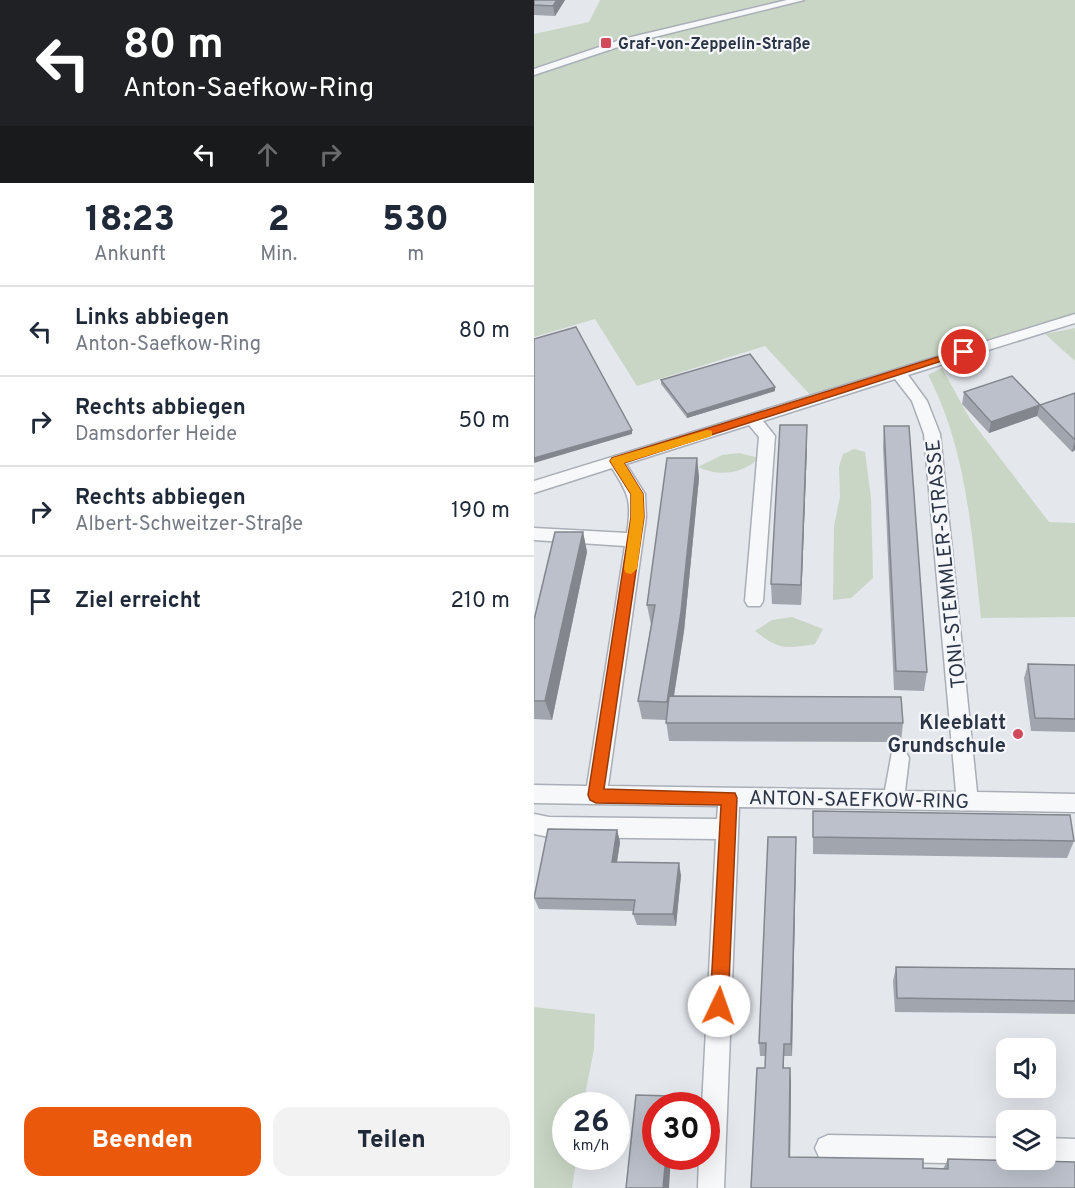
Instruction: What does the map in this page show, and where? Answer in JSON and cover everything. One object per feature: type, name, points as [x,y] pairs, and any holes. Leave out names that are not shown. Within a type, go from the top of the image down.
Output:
[{"type":"street","points":[[534,72],[627,41],[799,0]]},
{"type":"street","points":[[534,487],[1075,318]]},
{"type":"street","name":"TONI-STEMMLER-STRASSE","points":[[898,373],[919,399],[932,434],[967,800]]},
{"type":"street","points":[[753,420],[767,435],[754,601]]},
{"type":"street","points":[[596,795],[635,540],[637,494],[616,461]]},
{"type":"street","points":[[534,534],[635,540]]},
{"type":"street","points":[[894,799],[899,758]]},
{"type":"street","name":"ANTON-SAEFKOW-RING","points":[[534,794],[1075,803]]},
{"type":"street","points":[[711,1188],[729,798]]},
{"type":"street","points":[[534,824],[549,827],[728,829]]},
{"type":"street","points":[[828,1148],[996,1151]]},
{"type":"street","points":[[1056,1151],[1075,1152]]},
{"type":"green space","points":[[600,0],[1075,0],[1075,315],[814,399],[765,346],[637,386],[595,319],[534,337],[534,34],[589,22]]},
{"type":"green space","points":[[1075,328],[1075,361],[1045,334]]},
{"type":"green space","points":[[942,368],[970,419],[1049,522],[1075,523],[1075,617],[981,618],[971,525],[960,463],[941,403],[928,375]]},
{"type":"green space","points":[[854,449],[865,452],[871,498],[873,578],[851,598],[833,600],[834,526],[840,497],[839,467],[843,454]]},
{"type":"green space","points":[[739,453],[759,458],[738,471],[722,473],[698,467],[722,455]]},
{"type":"green space","points":[[792,617],[823,629],[815,644],[796,647],[777,645],[755,631],[772,620]]},
{"type":"green space","points":[[534,1007],[595,1014],[594,1049],[586,1092],[552,1092],[552,1170],[575,1170],[572,1188],[534,1188]]},
{"type":"building","points":[[534,0],[557,0],[553,6],[534,5]]},
{"type":"building","points":[[576,327],[632,430],[534,458],[534,339]]},
{"type":"building","points":[[750,354],[775,387],[687,414],[661,380]]},
{"type":"building","points":[[1012,376],[1040,405],[991,422],[964,392]]},
{"type":"building","points":[[1075,393],[1075,440],[1040,405]]},
{"type":"building","points":[[780,425],[807,425],[801,585],[771,584]]},
{"type":"building","points":[[884,426],[909,426],[927,672],[896,671]]},
{"type":"building","points":[[667,458],[697,458],[681,612],[667,702],[638,701],[655,605],[647,605]]},
{"type":"building","points":[[555,532],[583,532],[545,701],[534,701],[534,620]]},
{"type":"building","points":[[1028,664],[1075,665],[1075,719],[1035,718]]},
{"type":"building","points":[[669,696],[901,697],[903,723],[666,723]]},
{"type":"building","points":[[813,811],[1070,815],[1074,841],[813,837]]},
{"type":"building","points":[[548,829],[617,830],[612,862],[679,863],[673,914],[633,914],[635,900],[534,898]]},
{"type":"building","points":[[768,837],[796,837],[791,1044],[784,1044],[783,1068],[790,1068],[789,1157],[923,1159],[923,1168],[948,1169],[948,1159],[996,1160],[996,1170],[1056,1170],[1056,1162],[1075,1162],[1075,1188],[751,1188],[757,1068],[765,1068],[766,1043],[759,1043]]},
{"type":"building","points":[[896,967],[1075,969],[1075,1001],[897,998]]},
{"type":"building","points":[[636,1095],[642,1095],[642,1170],[665,1170],[663,1188],[626,1188],[628,1170],[630,1170]]},
{"type":"slow traffic","points":[[631,569],[638,517],[637,494],[616,461],[707,434]]},
{"type":"place","name":"Graf-von-Zeppelin-Straße","points":[[606,43]]},
{"type":"place","name":"Kleeblatt Grundschule","points":[[1018,734]]},
{"type":"route","points":[[719,1006],[729,798],[596,795],[638,517],[637,494],[616,461],[753,420],[964,352]]}]
